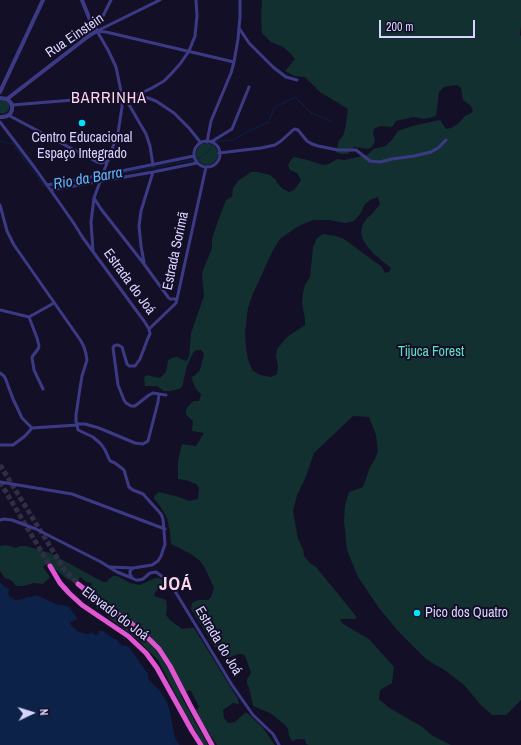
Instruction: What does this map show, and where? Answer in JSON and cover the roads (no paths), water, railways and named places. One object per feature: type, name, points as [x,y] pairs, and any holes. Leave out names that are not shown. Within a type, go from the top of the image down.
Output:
[{"type":"highway","name":"Elevado do Joá","points":[[49,566],[60,583],[82,605],[128,636],[146,653],[157,668],[200,745]]},
{"type":"highway","points":[[78,584],[86,592],[131,623],[159,649],[170,666],[212,745]]},
{"type":"street","points":[[0,92],[43,0]]},
{"type":"street","points":[[82,0],[94,26],[114,62],[123,96],[146,134],[150,146],[153,165]]},
{"type":"street","points":[[94,26],[100,22],[111,0]]},
{"type":"street","name":"Rua Einstein","points":[[7,99],[90,35],[160,0]]},
{"type":"street","points":[[135,96],[164,81],[180,64],[195,36],[197,16],[196,0]]},
{"type":"street","points":[[211,143],[211,121],[234,62],[241,12],[240,0]]},
{"type":"street","points":[[239,28],[249,43],[273,67],[286,77],[297,80]]},
{"type":"street","points":[[97,31],[234,62]]},
{"type":"street","points":[[211,143],[217,147],[219,158],[217,162],[210,167],[200,165],[194,157],[196,147],[201,143],[211,143],[232,129],[249,87]]},
{"type":"street","points":[[93,252],[91,215],[94,198],[118,133],[123,96]]},
{"type":"street","points":[[12,105],[123,96],[148,98],[156,101],[174,113],[186,124],[201,143]]},
{"type":"street","points":[[0,98],[7,99],[12,105],[12,110],[8,115],[1,117]]},
{"type":"street","points":[[8,115],[97,162],[101,163],[108,161]]},
{"type":"street","name":"Estrada do Joá","points":[[0,122],[48,185],[83,238],[149,329],[150,334],[140,359],[135,366],[129,366],[126,364],[122,347],[118,345],[114,346],[113,348],[118,385],[124,400],[128,404],[135,406],[149,394],[159,394]]},
{"type":"street","points":[[219,154],[261,148],[275,144],[295,129],[298,130],[307,141],[312,144],[338,150],[356,150],[370,161],[380,162],[431,152],[438,148],[446,140]]},
{"type":"street","points":[[51,190],[153,165],[194,157]]},
{"type":"street","points":[[48,185],[153,172],[197,162]]},
{"type":"street","name":"Estrada Sorimã","points":[[149,329],[176,303],[206,167]]},
{"type":"street","points":[[144,264],[139,234],[140,219],[153,172]]},
{"type":"street","points":[[94,198],[168,297],[170,299],[177,299]]},
{"type":"street","points":[[0,205],[7,231],[14,245],[81,341],[86,354],[87,360],[82,376],[76,415],[78,430],[97,440],[105,450],[110,461],[124,470],[129,487],[143,494],[154,505],[163,519],[165,547],[160,558],[152,564],[133,568],[110,567]]},
{"type":"street","points":[[83,238],[87,240],[91,236]]},
{"type":"street","points":[[132,248],[141,246]]},
{"type":"street","points":[[0,310],[29,317],[54,302]]},
{"type":"street","points":[[29,317],[39,346],[32,358],[34,370],[43,389]]},
{"type":"street","points":[[0,373],[6,380],[22,418],[32,428]]},
{"type":"street","points":[[0,445],[13,445],[25,436],[32,428],[85,424],[99,428],[135,444],[141,444],[146,442],[148,439],[159,394],[166,395]]},
{"type":"street","points":[[0,482],[72,494],[164,529]]},
{"type":"street","points":[[0,520],[12,520],[36,529],[75,548],[117,572],[132,578]]},
{"type":"street","points":[[132,578],[130,573],[133,568]]},
{"type":"street","name":"Estrada do Joá","points":[[132,578],[140,580],[150,573],[156,572],[170,583],[232,685],[253,715],[273,734],[278,745]]},
{"type":"water","points":[[0,583],[9,589],[9,596],[15,600],[33,597],[36,595],[56,604],[69,607],[78,619],[70,623],[77,631],[86,634],[93,632],[95,635],[99,634],[98,631],[103,631],[114,639],[118,640],[117,641],[121,645],[129,647],[148,674],[148,679],[160,691],[167,702],[175,738],[180,745],[0,745]]},
{"type":"waterway","name":"Rio da Barra","points":[[102,177],[198,159],[208,152],[213,142],[233,140],[269,122],[274,108],[295,97],[311,113],[331,121]]},
{"type":"waterway","name":"Rio da Barra","points":[[0,141],[13,144],[44,186],[46,186]]},
{"type":"waterway","name":"Rio da Barra","points":[[49,187],[99,178]]},
{"type":"tunnel","points":[[0,465],[64,569],[78,584]]},
{"type":"tunnel","points":[[0,482],[50,566]]},
{"type":"place","name":"Centro Educacional Espaço Integrado","points":[[82,123]]},
{"type":"place","name":"Pico dos Quatro","points":[[417,613]]},
{"type":"district","name":"BARRINHA","points":[[109,99]]},
{"type":"district","name":"JOÁ","points":[[176,585]]},
{"type":"park label","name":"Tijuca Forest","points":[[431,352]]}]
